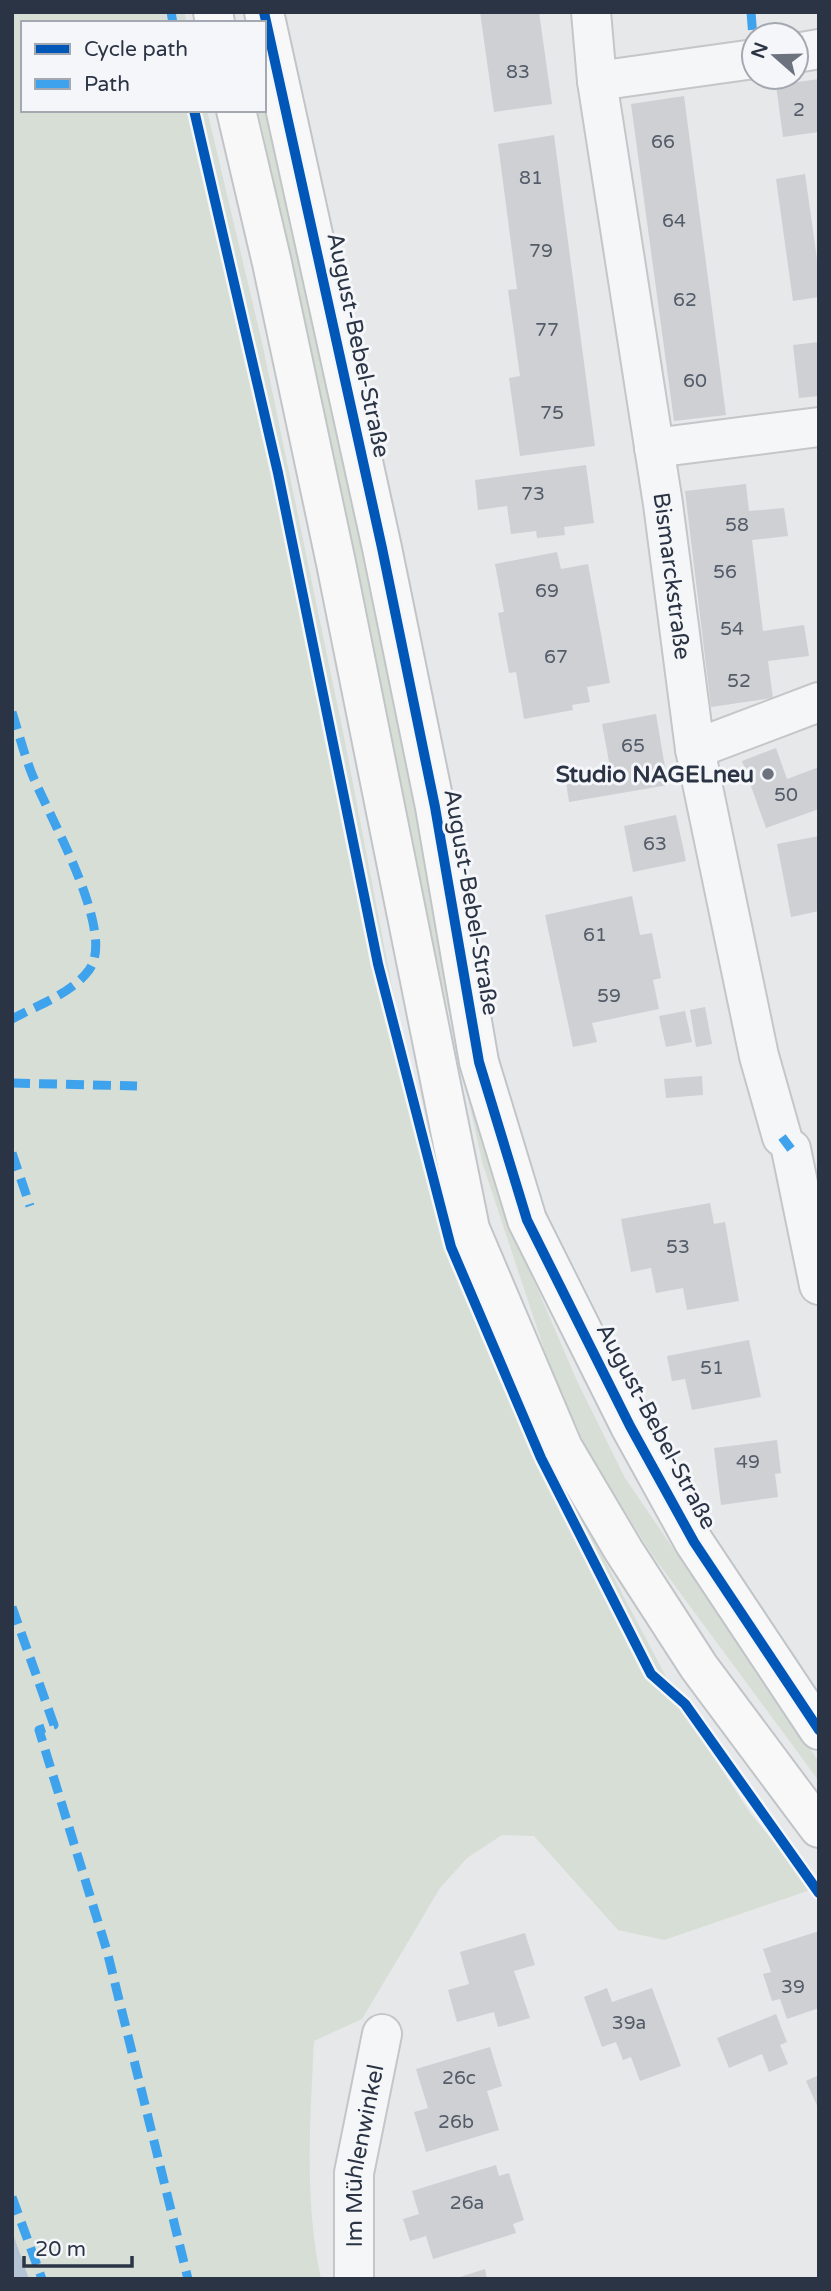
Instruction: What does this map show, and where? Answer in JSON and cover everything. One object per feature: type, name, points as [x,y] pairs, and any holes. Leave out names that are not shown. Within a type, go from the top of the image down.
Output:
[{"type":"main road","name":"August-Bebel-Straße","points":[[266,21],[435,807],[479,1062],[527,1220],[630,1426],[694,1542],[819,1730]]},
{"type":"main road","points":[[236,112],[272,263],[333,549],[470,1229],[563,1448],[699,1667],[819,1828]]},
{"type":"street","name":"Bismarckstraße","points":[[591,12],[597,81],[654,448],[695,749],[759,1056],[797,1151],[819,1285]]},
{"type":"street","points":[[597,81],[740,61]]},
{"type":"street","points":[[654,448],[819,427]]},
{"type":"street","points":[[695,749],[819,702]]},
{"type":"street","name":"Im Mühlenwinkel","points":[[354,2279],[354,2173],[382,2034]]},
{"type":"shaded area","points":[[12,12],[184,12],[186,21],[21,21],[21,112],[207,112],[263,347],[344,737],[398,1018],[456,1236],[524,1407],[684,1711],[750,1813],[813,1889],[664,1940],[618,1930],[534,1836],[502,1835],[467,1858],[440,1888],[362,2019],[314,2041],[310,2190],[321,2279],[12,2279]]},
{"type":"shaded area","points":[[266,104],[513,1218],[529,1269],[577,1381],[625,1478],[819,1762],[819,1781],[653,1556],[591,1458],[551,1370],[483,1165],[435,951],[309,339],[258,112],[266,112]]},
{"type":"water","points":[[12,2231],[29,2279],[12,2279]]},
{"type":"building","points":[[480,12],[539,12],[552,104],[494,112]]},
{"type":"building","points":[[819,79],[819,132],[783,137],[777,91],[810,91],[810,80]]},
{"type":"building","points":[[684,96],[726,415],[674,421],[631,104]]},
{"type":"building","points":[[554,135],[595,446],[520,456],[509,378],[520,376],[508,290],[517,289],[498,144]]},
{"type":"building","points":[[805,174],[819,273],[819,297],[793,301],[776,179]]},
{"type":"building","points":[[819,342],[819,396],[799,398],[793,345]]},
{"type":"building","points":[[586,465],[594,523],[564,527],[565,535],[537,538],[536,531],[511,534],[507,506],[478,510],[475,480]]},
{"type":"building","points":[[746,484],[749,511],[784,508],[788,536],[752,540],[763,631],[804,625],[809,656],[768,661],[773,698],[711,707],[685,491]]},
{"type":"building","points":[[557,552],[561,569],[588,564],[610,683],[587,687],[590,702],[572,705],[573,710],[524,719],[516,672],[509,673],[498,613],[504,612],[495,564]]},
{"type":"building","points":[[656,714],[668,785],[569,802],[565,775],[610,767],[602,724]]},
{"type":"building","points":[[776,748],[787,779],[819,767],[819,809],[766,828],[742,761]]},
{"type":"building","points":[[676,815],[686,861],[633,872],[624,826]]},
{"type":"building","points":[[819,836],[819,911],[791,917],[777,844]]},
{"type":"building","points":[[632,896],[640,935],[652,933],[661,978],[653,980],[659,1009],[592,1023],[597,1042],[573,1047],[545,915]]},
{"type":"building","points":[[705,1007],[712,1044],[696,1047],[690,1010]]},
{"type":"building","points":[[685,1011],[692,1042],[666,1047],[659,1016]]},
{"type":"building","points":[[702,1076],[703,1095],[666,1098],[664,1079]]},
{"type":"building","points":[[710,1203],[714,1224],[725,1222],[739,1301],[687,1310],[683,1288],[656,1293],[651,1268],[631,1272],[621,1219]]},
{"type":"building","points":[[749,1340],[761,1397],[692,1410],[685,1379],[672,1381],[667,1356]]},
{"type":"building","points":[[777,1440],[781,1473],[775,1474],[778,1497],[721,1505],[714,1448]]},
{"type":"building","points":[[819,1931],[819,2008],[787,2019],[780,1999],[772,2001],[763,1974],[771,1972],[763,1949]]},
{"type":"building","points":[[525,1933],[535,1965],[514,1971],[530,2018],[498,2027],[494,2012],[457,2022],[448,1990],[469,1984],[460,1952]]},
{"type":"building","points":[[607,1988],[612,2002],[652,1988],[681,2066],[640,2081],[631,2057],[623,2060],[616,2042],[602,2047],[584,1997]]},
{"type":"building","points":[[776,2014],[787,2042],[780,2045],[788,2064],[769,2072],[762,2054],[729,2068],[717,2038]]},
{"type":"building","points":[[490,2047],[502,2086],[487,2091],[499,2130],[426,2152],[414,2112],[428,2108],[416,2069]]},
{"type":"building","points":[[819,2075],[819,2110],[806,2081]]},
{"type":"building","points":[[496,2165],[499,2176],[509,2173],[524,2220],[513,2224],[516,2233],[433,2259],[426,2236],[410,2241],[403,2219],[419,2214],[412,2191]]},
{"type":"building","points":[[485,2269],[487,2279],[457,2279],[457,2278]]},
{"type":"marked path","points":[[171,12],[173,21]]},
{"type":"marked path","points":[[751,12],[752,21]]},
{"type":"marked path","points":[[12,712],[30,769],[87,901],[94,928],[95,952],[89,970],[73,986],[12,1019]]},
{"type":"marked path","points":[[12,1083],[137,1086]]},
{"type":"marked path","points":[[782,1137],[791,1149]]},
{"type":"marked path","points":[[12,1153],[30,1206]]},
{"type":"marked path","points":[[12,1607],[54,1725],[39,1730],[107,1951],[188,2279]]},
{"type":"marked path","points":[[12,2197],[42,2279]]},
{"type":"cycle path","points":[[264,12],[266,21]]},
{"type":"cycle path","points":[[266,21],[382,548],[435,807],[479,1062],[527,1220],[630,1426],[694,1542],[819,1730]]},
{"type":"cycle path","points":[[194,112],[278,473],[378,964],[451,1247],[541,1458],[651,1674],[685,1704],[819,1893]]},
{"type":"place","name":"Studio NAGELneu","points":[[768,774]]}]
